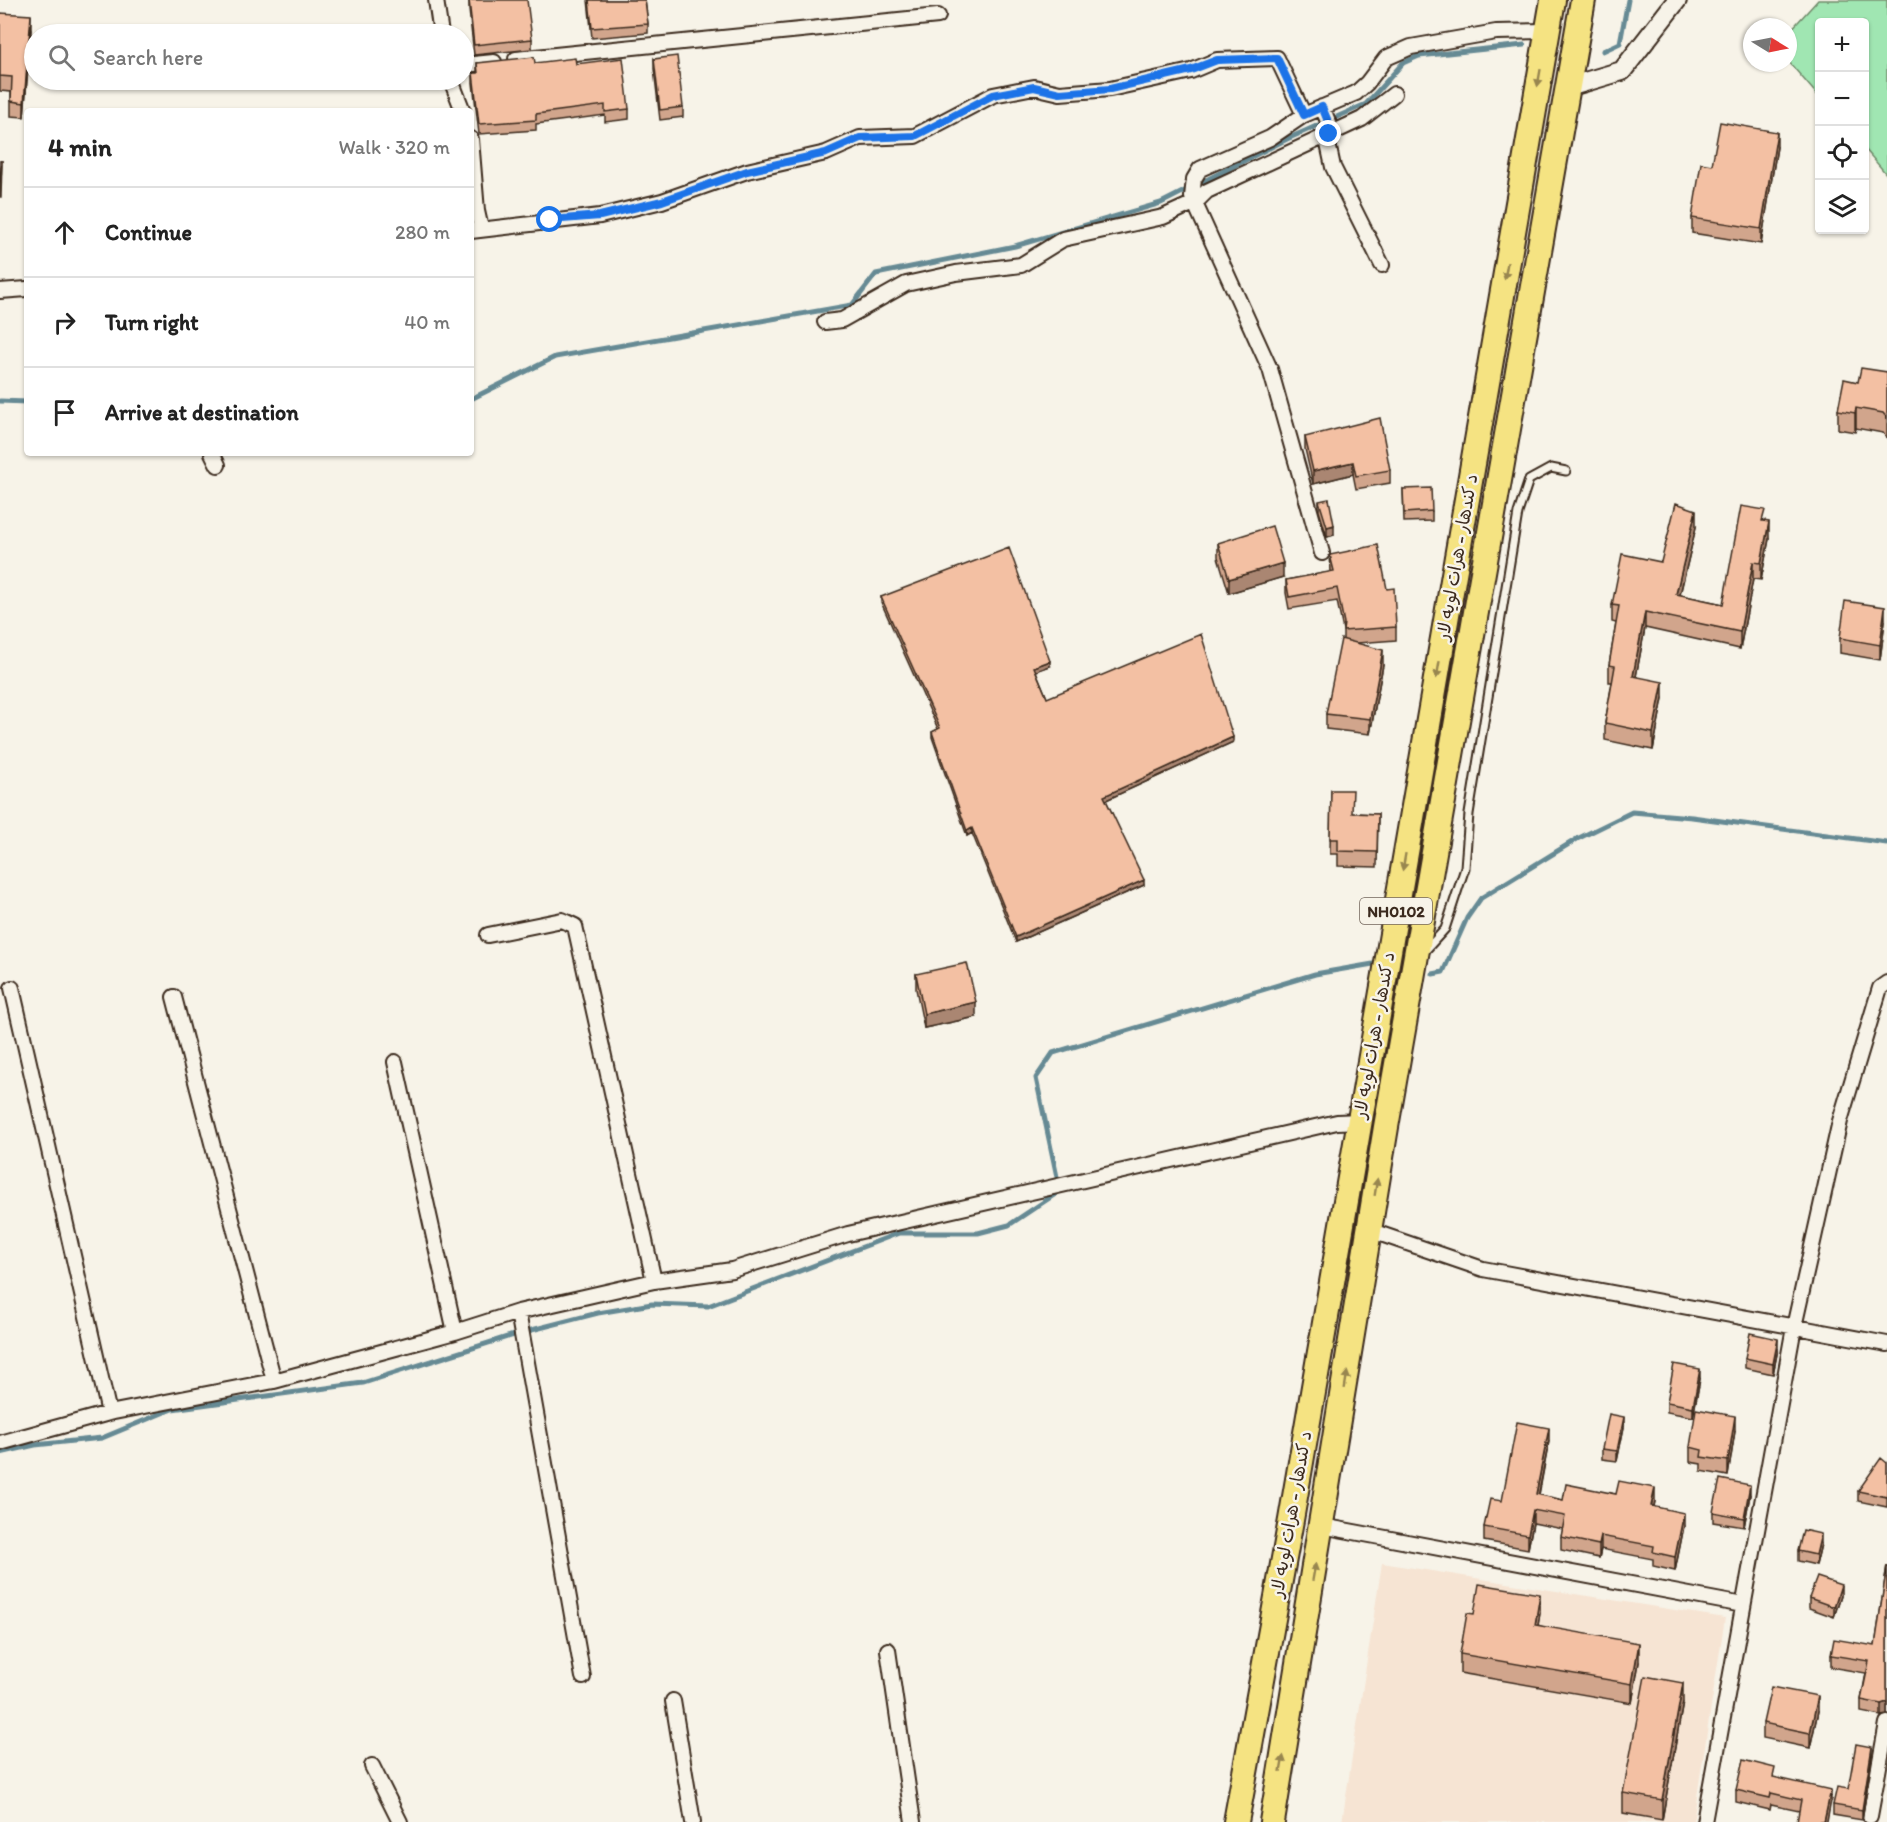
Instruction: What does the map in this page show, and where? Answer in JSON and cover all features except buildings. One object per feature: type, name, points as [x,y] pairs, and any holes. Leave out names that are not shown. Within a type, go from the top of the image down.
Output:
[{"type":"highway","name":"د کندهار - هرات لويه لار","points":[[1236,1822],[1360,1121],[1553,0]]},
{"type":"highway","name":"د کندهار - هرات لويه لار","points":[[1272,1822],[1386,1127],[1583,0]]},
{"type":"highway","points":[[1473,461],[1502,464]]},
{"type":"highway","points":[[1360,1121],[1386,1127]]},
{"type":"highway","points":[[1271,1628],[1304,1631]]},
{"type":"street","points":[[436,0],[440,24]]},
{"type":"street","points":[[1568,87],[1622,71],[1677,0]]},
{"type":"street","points":[[474,64],[938,16]]},
{"type":"street","points":[[825,322],[842,320],[906,285],[956,273],[1021,265],[1063,239],[1163,217],[1326,120],[1367,83],[1386,58],[1411,48],[1496,32],[1548,31]]},
{"type":"street","points":[[474,182],[477,224],[600,216],[662,201],[747,171],[826,153],[860,138],[915,136],[993,95],[1034,87],[1060,93],[1110,89],[1191,70],[1217,60],[1277,58],[1304,115]]},
{"type":"street","points":[[455,90],[462,108]]},
{"type":"street","points":[[1322,554],[1270,369],[1193,200],[1194,179],[1200,169],[1270,138],[1304,115],[1326,120],[1362,119],[1394,94]]},
{"type":"street","points":[[1326,120],[1333,167],[1382,265]]},
{"type":"street","points":[[0,291],[24,289]]},
{"type":"street","points":[[488,936],[562,920],[575,926],[654,1281]]},
{"type":"street","points":[[1704,1822],[1794,1327],[1840,1121],[1880,988],[1887,983]]},
{"type":"street","points":[[12,988],[109,1413]]},
{"type":"street","points":[[174,997],[274,1381]]},
{"type":"street","points":[[395,1062],[455,1332]]},
{"type":"street","points":[[0,1443],[109,1413],[274,1381],[654,1281],[732,1270],[848,1234],[1337,1122],[1360,1121]]},
{"type":"street","points":[[1369,1230],[1483,1269],[1887,1344]]},
{"type":"street","points":[[519,1318],[583,1677]]},
{"type":"street","points":[[1322,1526],[1743,1605]]},
{"type":"street","points":[[888,1650],[913,1822]]},
{"type":"street","points":[[673,1701],[693,1822]]},
{"type":"street","points":[[1870,1816],[1887,1723]]},
{"type":"street","points":[[372,1766],[400,1822]]},
{"type":"lane","points":[[1415,963],[1445,929],[1465,868],[1469,814],[1484,717],[1518,513],[1528,480],[1551,468],[1566,471]]},
{"type":"shaded area","points":[[1382,1563],[1725,1618],[1693,1822],[1342,1822]]},
{"type":"green space","points":[[1818,0],[1887,0],[1887,175],[1869,154],[1869,18],[1815,18],[1815,92],[1797,71],[1797,23]]},
{"type":"waterway","points":[[1603,51],[1620,43],[1628,0]]},
{"type":"waterway","points":[[474,398],[555,357],[852,305],[876,274],[1015,246],[1161,203],[1287,139],[1366,104],[1403,63],[1419,56],[1524,45]]},
{"type":"waterway","points":[[0,401],[24,402]]},
{"type":"waterway","points":[[1433,974],[1443,972],[1467,918],[1481,898],[1577,839],[1632,812],[1692,817],[1887,843]]},
{"type":"waterway","points":[[0,1453],[35,1445],[102,1438],[172,1409],[363,1383],[520,1333],[598,1313],[652,1304],[708,1306],[899,1233],[978,1233],[1009,1225],[1060,1191],[1036,1078],[1053,1053],[1315,974],[1373,964]]},
{"type":"route","points":[[550,220],[600,216],[662,201],[747,171],[826,153],[860,138],[915,136],[978,105],[993,95],[1034,87],[1060,93],[1110,89],[1191,70],[1217,60],[1277,58],[1304,115],[1322,107],[1330,126],[1329,134]]}]
